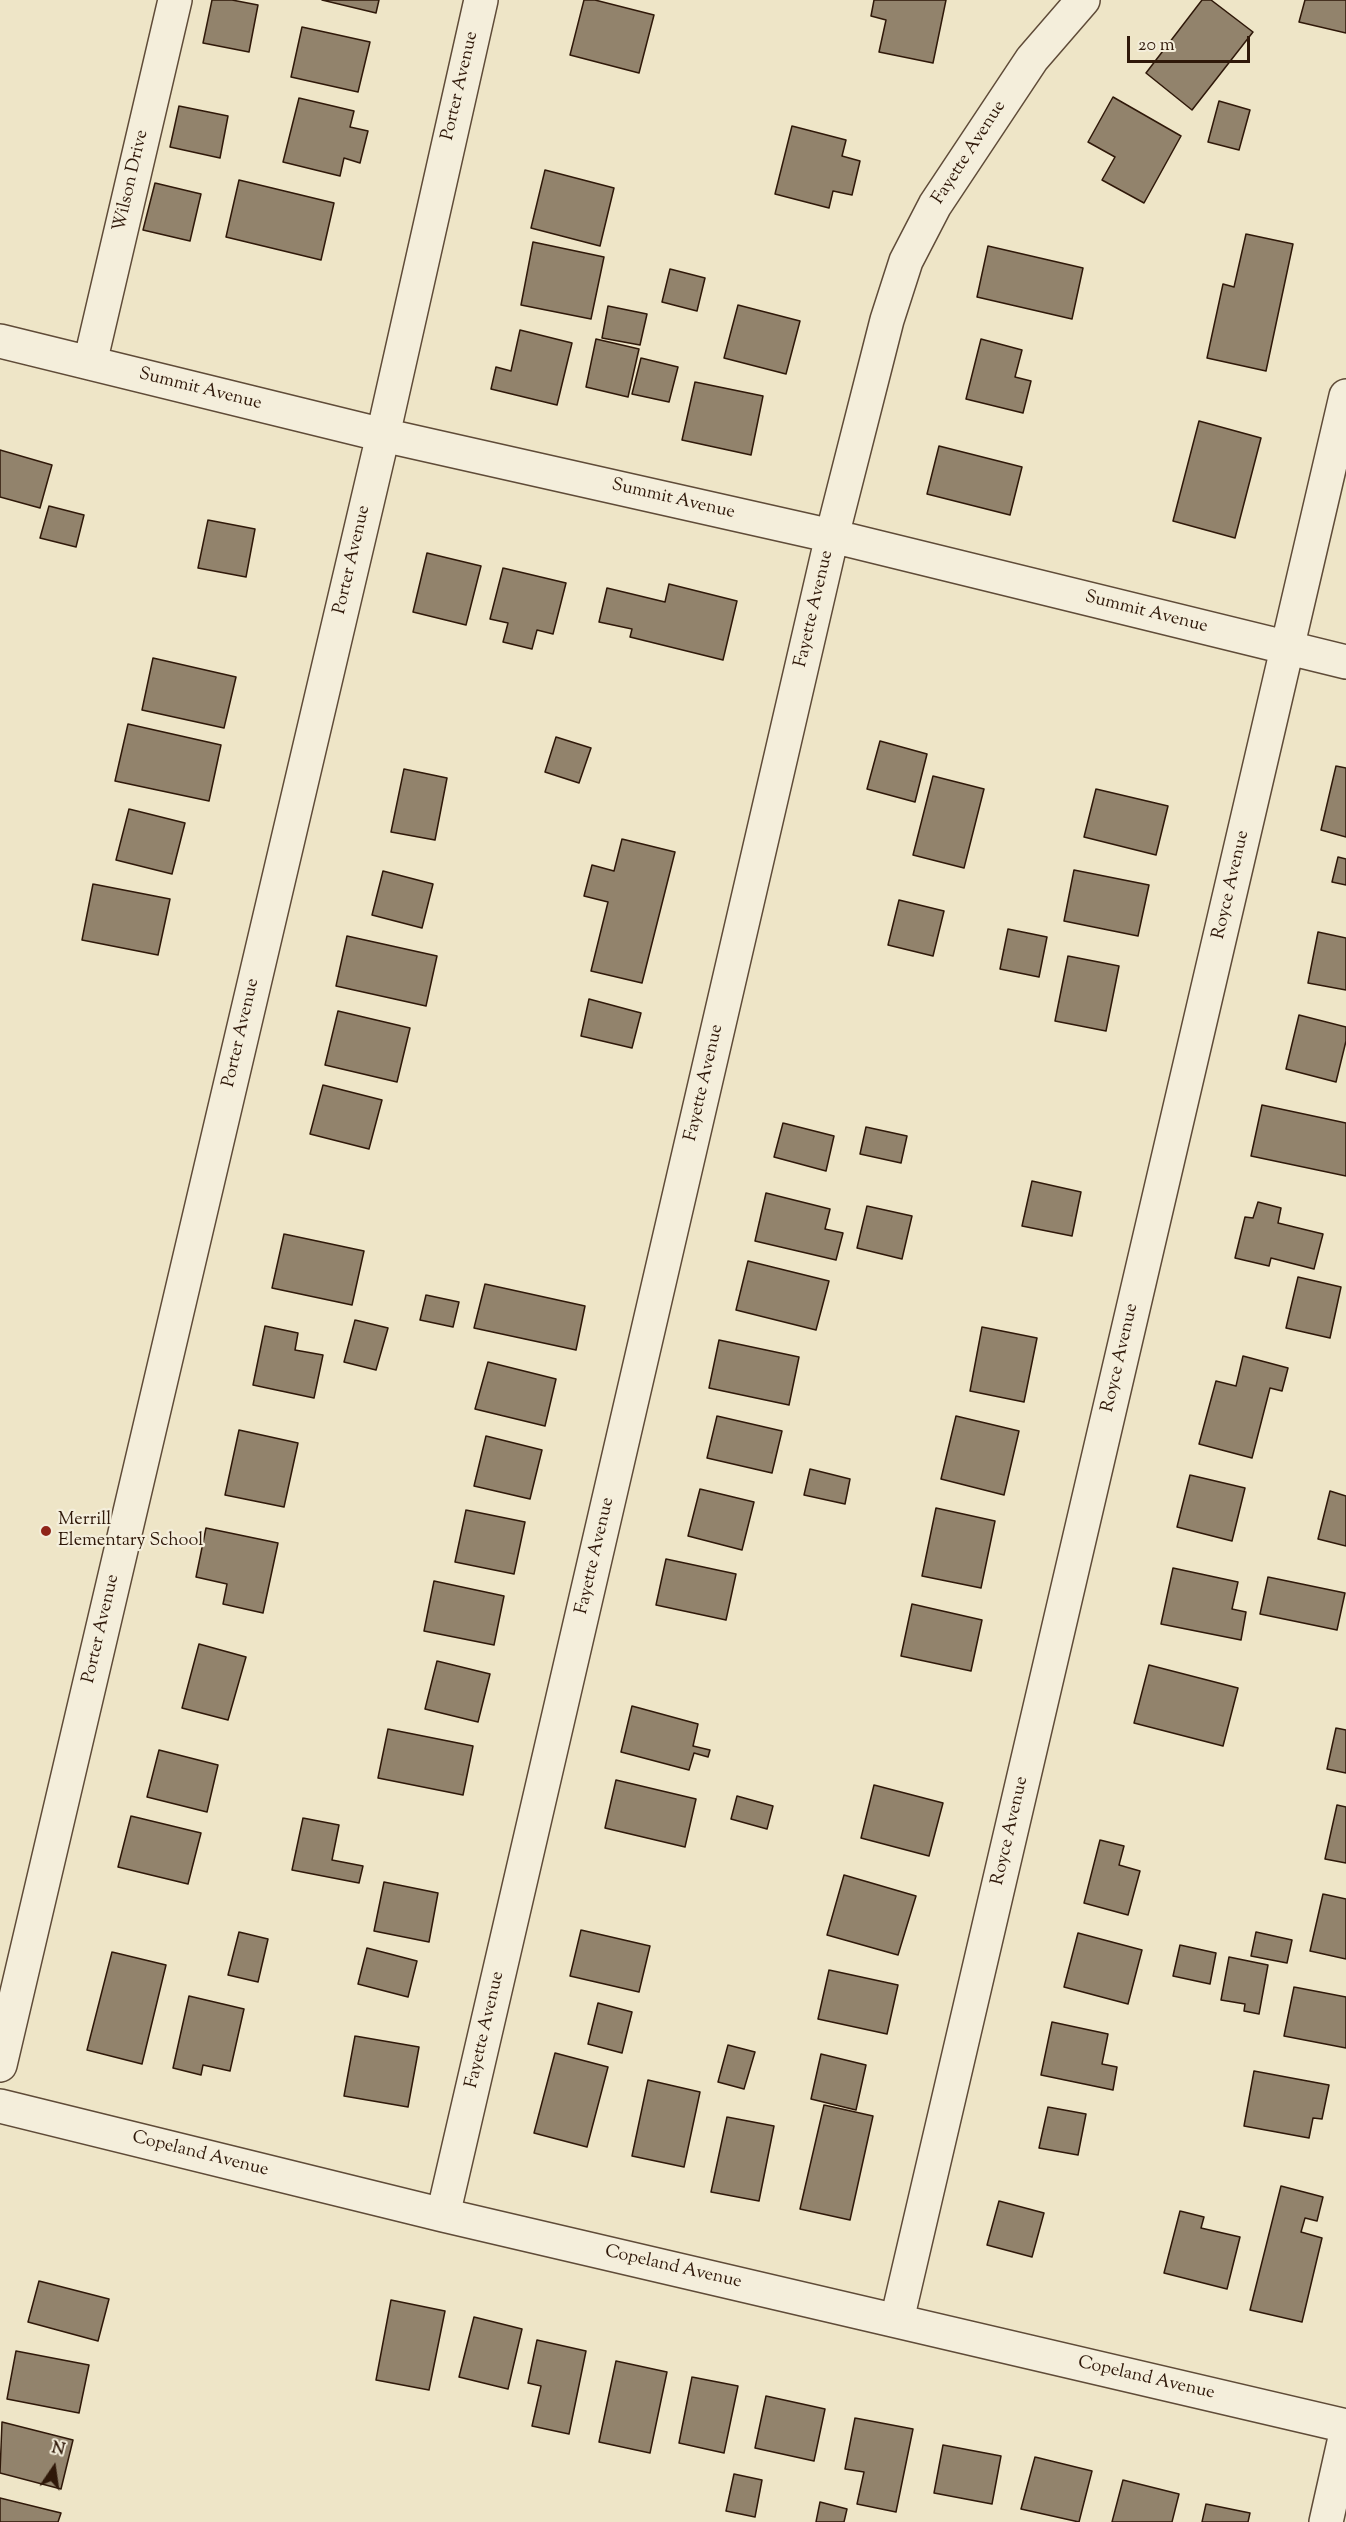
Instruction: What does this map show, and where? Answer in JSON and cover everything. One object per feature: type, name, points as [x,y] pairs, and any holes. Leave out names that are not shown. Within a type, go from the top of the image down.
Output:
[{"type":"street","name":"Wilson Drive","points":[[90,363],[175,0]]},
{"type":"street","name":"Porter Avenue","points":[[0,2065],[383,435],[481,0]]},
{"type":"street","name":"Fayette Avenue","points":[[443,2215],[832,536],[886,320],[906,261],[935,205],[1032,59],[1083,0]]},
{"type":"street","name":"Summit Avenue","points":[[0,341],[383,435],[832,536],[1346,662]]},
{"type":"street","name":"Royce Avenue","points":[[897,2320],[1346,396]]},
{"type":"street","name":"Copeland Avenue","points":[[0,2106],[443,2215],[1346,2426]]},
{"type":"street","points":[[1326,2522],[1346,2433]]},
{"type":"building","points":[[212,0],[232,0],[258,5],[249,52],[203,43]]},
{"type":"building","points":[[322,0],[379,0],[376,13]]},
{"type":"building","points":[[584,0],[595,0],[654,15],[639,73],[570,55]]},
{"type":"building","points":[[874,0],[946,0],[933,63],[879,52],[886,20],[871,16]]},
{"type":"building","points":[[1202,0],[1211,0],[1253,32],[1192,110],[1146,73]]},
{"type":"building","points":[[1305,0],[1346,0],[1346,33],[1299,22]]},
{"type":"building","points":[[302,27],[370,42],[358,92],[291,77]]},
{"type":"building","points":[[1113,97],[1181,136],[1144,203],[1102,180],[1115,157],[1088,142]]},
{"type":"building","points":[[299,98],[354,111],[350,127],[368,131],[360,163],[344,158],[340,176],[283,162]]},
{"type":"building","points":[[1219,101],[1250,110],[1239,150],[1208,142]]},
{"type":"building","points":[[179,106],[228,116],[220,158],[170,147]]},
{"type":"building","points":[[792,126],[846,140],[842,156],[860,161],[852,195],[833,191],[829,208],[775,194]]},
{"type":"building","points":[[545,170],[614,188],[600,246],[531,228]]},
{"type":"building","points":[[239,180],[334,203],[321,260],[226,237]]},
{"type":"building","points":[[155,183],[201,194],[190,241],[143,230]]},
{"type":"building","points":[[1246,234],[1293,244],[1266,371],[1207,358],[1223,284],[1234,287]]},
{"type":"building","points":[[533,242],[604,257],[591,319],[521,305]]},
{"type":"building","points":[[988,246],[1083,268],[1072,319],[977,297]]},
{"type":"building","points":[[670,269],[705,278],[697,311],[662,302]]},
{"type":"building","points":[[738,305],[800,321],[786,374],[724,358]]},
{"type":"building","points":[[608,306],[647,314],[640,345],[602,338]]},
{"type":"building","points":[[520,330],[572,343],[557,405],[491,389],[496,367],[511,371]]},
{"type":"building","points":[[596,339],[639,349],[628,397],[586,387]]},
{"type":"building","points":[[981,339],[1022,350],[1015,377],[1031,381],[1023,413],[966,399]]},
{"type":"building","points":[[641,358],[678,367],[669,402],[632,394]]},
{"type":"building","points":[[695,382],[763,396],[751,455],[682,440]]},
{"type":"building","points":[[1199,421],[1261,438],[1235,538],[1173,521]]},
{"type":"building","points":[[939,446],[1022,467],[1010,515],[927,494]]},
{"type":"building","points":[[0,450],[52,465],[40,508],[0,497]]},
{"type":"building","points":[[49,506],[84,515],[76,547],[40,538]]},
{"type":"building","points":[[208,520],[255,529],[246,577],[198,568]]},
{"type":"building","points":[[427,553],[481,566],[466,625],[413,612]]},
{"type":"building","points":[[503,568],[566,583],[553,634],[537,630],[532,649],[503,642],[508,623],[490,619]]},
{"type":"building","points":[[669,584],[737,601],[723,660],[630,637],[632,629],[599,622],[607,588],[665,602]]},
{"type":"building","points":[[153,658],[236,677],[224,728],[142,710]]},
{"type":"building","points":[[128,724],[221,745],[209,801],[115,781]]},
{"type":"building","points":[[556,737],[591,748],[579,783],[545,772]]},
{"type":"building","points":[[880,741],[927,754],[915,802],[867,789]]},
{"type":"building","points":[[1336,766],[1346,768],[1346,837],[1321,830]]},
{"type":"building","points":[[404,769],[447,778],[435,840],[391,832]]},
{"type":"building","points":[[933,776],[984,789],[964,868],[913,855]]},
{"type":"building","points":[[1096,789],[1168,806],[1156,855],[1084,837]]},
{"type":"building","points":[[129,809],[185,823],[172,874],[116,860]]},
{"type":"building","points":[[622,839],[675,852],[642,983],[591,971],[608,902],[584,896],[592,865],[614,871]]},
{"type":"building","points":[[1338,857],[1346,859],[1346,885],[1332,882]]},
{"type":"building","points":[[1074,870],[1149,885],[1138,936],[1064,921]]},
{"type":"building","points":[[383,871],[433,884],[422,928],[372,915]]},
{"type":"building","points":[[93,884],[170,899],[158,955],[82,940]]},
{"type":"building","points":[[899,900],[944,911],[933,956],[888,945]]},
{"type":"building","points":[[1008,929],[1047,937],[1039,977],[1000,969]]},
{"type":"building","points":[[1318,932],[1346,938],[1346,990],[1308,983]]},
{"type":"building","points":[[347,936],[437,956],[426,1006],[336,986]]},
{"type":"building","points":[[1068,956],[1119,966],[1106,1031],[1055,1021]]},
{"type":"building","points":[[589,999],[641,1013],[632,1048],[581,1036]]},
{"type":"building","points":[[338,1011],[410,1028],[397,1082],[325,1065]]},
{"type":"building","points":[[1299,1015],[1346,1027],[1346,1041],[1336,1082],[1286,1069]]},
{"type":"building","points":[[323,1085],[382,1100],[369,1149],[310,1134]]},
{"type":"building","points":[[1262,1105],[1346,1123],[1346,1176],[1251,1156]]},
{"type":"building","points":[[783,1123],[834,1136],[826,1171],[774,1157]]},
{"type":"building","points":[[866,1127],[907,1136],[901,1163],[860,1154]]},
{"type":"building","points":[[1032,1181],[1081,1192],[1072,1236],[1022,1226]]},
{"type":"building","points":[[766,1193],[830,1209],[825,1229],[843,1233],[836,1260],[755,1241]]},
{"type":"building","points":[[1258,1202],[1281,1208],[1278,1223],[1323,1234],[1314,1269],[1271,1258],[1269,1266],[1235,1258],[1245,1217],[1253,1218]]},
{"type":"building","points":[[867,1206],[912,1216],[902,1259],[857,1248]]},
{"type":"building","points":[[284,1234],[364,1251],[352,1305],[272,1288]]},
{"type":"building","points":[[748,1261],[829,1281],[816,1330],[736,1310]]},
{"type":"building","points":[[1298,1277],[1341,1287],[1330,1338],[1286,1328]]},
{"type":"building","points":[[485,1284],[585,1306],[576,1350],[474,1328]]},
{"type":"building","points":[[426,1295],[459,1302],[453,1327],[420,1320]]},
{"type":"building","points":[[355,1320],[388,1328],[376,1370],[344,1362]]},
{"type":"building","points":[[265,1326],[298,1333],[295,1350],[323,1355],[314,1398],[253,1385]]},
{"type":"building","points":[[982,1327],[1037,1338],[1024,1402],[970,1391]]},
{"type":"building","points":[[719,1340],[799,1357],[789,1405],[709,1388]]},
{"type":"building","points":[[1243,1356],[1288,1368],[1282,1391],[1270,1388],[1252,1458],[1199,1444],[1216,1381],[1236,1386]]},
{"type":"building","points":[[488,1362],[556,1379],[545,1426],[475,1409]]},
{"type":"building","points":[[717,1416],[782,1431],[772,1473],[707,1458]]},
{"type":"building","points":[[956,1416],[1019,1431],[1004,1495],[941,1479]]},
{"type":"building","points":[[239,1430],[298,1443],[284,1507],[225,1495]]},
{"type":"building","points":[[486,1436],[542,1450],[530,1499],[474,1486]]},
{"type":"building","points":[[810,1469],[850,1479],[845,1504],[804,1495]]},
{"type":"building","points":[[1190,1475],[1245,1488],[1232,1541],[1177,1527]]},
{"type":"building","points":[[700,1489],[754,1502],[742,1550],[688,1536]]},
{"type":"building","points":[[1330,1491],[1346,1496],[1346,1546],[1318,1539]]},
{"type":"building","points":[[936,1508],[995,1521],[981,1588],[922,1576]]},
{"type":"building","points":[[466,1510],[525,1522],[514,1574],[455,1562]]},
{"type":"building","points":[[206,1528],[278,1543],[263,1613],[223,1604],[227,1584],[196,1577]]},
{"type":"building","points":[[666,1559],[736,1574],[726,1620],[656,1605]]},
{"type":"building","points":[[1173,1568],[1238,1582],[1232,1609],[1246,1612],[1241,1640],[1161,1624]]},
{"type":"building","points":[[1268,1577],[1345,1593],[1337,1630],[1260,1614]]},
{"type":"building","points":[[434,1581],[504,1596],[494,1645],[424,1631]]},
{"type":"building","points":[[912,1604],[982,1620],[971,1671],[901,1656]]},
{"type":"building","points":[[199,1644],[246,1657],[228,1720],[182,1708]]},
{"type":"building","points":[[437,1661],[490,1674],[478,1722],[425,1709]]},
{"type":"building","points":[[1149,1665],[1238,1688],[1223,1746],[1134,1723]]},
{"type":"building","points":[[632,1706],[698,1724],[693,1746],[710,1750],[708,1757],[694,1753],[689,1770],[621,1752]]},
{"type":"building","points":[[1336,1728],[1346,1730],[1346,1773],[1327,1769]]},
{"type":"building","points":[[388,1729],[473,1746],[463,1795],[378,1778]]},
{"type":"building","points":[[159,1750],[218,1765],[207,1812],[147,1797]]},
{"type":"building","points":[[616,1780],[696,1799],[685,1847],[605,1828]]},
{"type":"building","points":[[874,1785],[943,1803],[929,1856],[861,1838]]},
{"type":"building","points":[[737,1796],[773,1806],[767,1829],[731,1819]]},
{"type":"building","points":[[1337,1805],[1346,1807],[1346,1863],[1325,1859]]},
{"type":"building","points":[[131,1816],[201,1833],[188,1884],[118,1867]]},
{"type":"building","points":[[303,1818],[339,1825],[332,1860],[363,1866],[359,1883],[292,1870]]},
{"type":"building","points":[[1100,1840],[1124,1846],[1119,1865],[1140,1871],[1128,1915],[1084,1903]]},
{"type":"building","points":[[844,1875],[916,1896],[898,1955],[827,1935]]},
{"type":"building","points":[[384,1882],[438,1893],[429,1942],[374,1931]]},
{"type":"building","points":[[1323,1894],[1346,1899],[1346,1959],[1310,1951]]},
{"type":"building","points":[[581,1930],[650,1946],[639,1992],[570,1976]]},
{"type":"building","points":[[239,1932],[268,1939],[258,1982],[228,1975]]},
{"type":"building","points":[[1256,1932],[1292,1940],[1287,1963],[1251,1956]]},
{"type":"building","points":[[1078,1933],[1142,1950],[1128,2004],[1064,1987]]},
{"type":"building","points":[[1180,1945],[1216,1953],[1210,1984],[1173,1976]]},
{"type":"building","points":[[367,1948],[417,1961],[408,1997],[358,1984]]},
{"type":"building","points":[[112,1952],[166,1965],[142,2064],[87,2050]]},
{"type":"building","points":[[1229,1957],[1268,1965],[1259,2014],[1244,2011],[1245,2004],[1221,2000]]},
{"type":"building","points":[[829,1970],[898,1985],[887,2034],[818,2019]]},
{"type":"building","points":[[1294,1987],[1346,1997],[1346,2048],[1284,2036]]},
{"type":"building","points":[[189,1996],[244,2009],[230,2071],[203,2065],[201,2075],[173,2068]]},
{"type":"building","points":[[598,2003],[632,2012],[622,2053],[588,2044]]},
{"type":"building","points":[[1052,2022],[1108,2034],[1102,2064],[1117,2067],[1113,2090],[1041,2075]]},
{"type":"building","points":[[355,2036],[419,2047],[408,2107],[344,2096]]},
{"type":"building","points":[[728,2045],[755,2052],[744,2089],[718,2082]]},
{"type":"building","points":[[555,2053],[608,2067],[587,2147],[534,2133]]},
{"type":"building","points":[[821,2054],[866,2065],[856,2110],[811,2099]]},
{"type":"building","points":[[1254,2071],[1329,2085],[1322,2119],[1313,2118],[1309,2138],[1244,2126]]},
{"type":"building","points":[[648,2080],[700,2092],[684,2167],[632,2156]]},
{"type":"building","points":[[824,2105],[873,2116],[850,2220],[800,2209]]},
{"type":"building","points":[[1048,2107],[1086,2114],[1078,2155],[1039,2148]]},
{"type":"building","points":[[727,2117],[774,2126],[759,2201],[711,2192]]},
{"type":"building","points":[[1281,2186],[1323,2197],[1317,2221],[1305,2218],[1301,2232],[1322,2238],[1302,2322],[1250,2310]]},
{"type":"building","points":[[999,2201],[1044,2213],[1032,2257],[987,2245]]},
{"type":"building","points":[[1180,2211],[1204,2217],[1201,2228],[1240,2237],[1227,2289],[1164,2273]]},
{"type":"building","points":[[39,2281],[109,2299],[98,2341],[28,2322]]},
{"type":"building","points":[[391,2300],[445,2311],[429,2390],[376,2380]]},
{"type":"building","points":[[474,2317],[522,2329],[508,2389],[459,2377]]},
{"type":"building","points":[[537,2340],[586,2351],[569,2434],[532,2426],[541,2386],[528,2383]]},
{"type":"building","points":[[16,2351],[89,2365],[79,2413],[7,2399]]},
{"type":"building","points":[[616,2361],[667,2372],[650,2453],[599,2442]]},
{"type":"building","points":[[692,2377],[738,2386],[724,2453],[679,2443]]},
{"type":"building","points":[[766,2396],[825,2409],[814,2461],[755,2448]]},
{"type":"building","points":[[855,2418],[913,2429],[896,2512],[857,2504],[864,2472],[845,2469]]},
{"type":"building","points":[[2,2422],[73,2440],[61,2489],[0,2473]]},
{"type":"building","points":[[943,2445],[1001,2456],[992,2504],[934,2493]]},
{"type":"building","points":[[1035,2457],[1092,2471],[1079,2522],[1021,2509]]},
{"type":"building","points":[[734,2474],[762,2480],[755,2517],[726,2511]]},
{"type":"building","points":[[1123,2480],[1179,2494],[1172,2522],[1112,2522]]},
{"type":"building","points":[[0,2498],[61,2513],[58,2522],[0,2522]]},
{"type":"building","points":[[820,2502],[847,2509],[844,2522],[816,2522]]},
{"type":"building","points":[[1206,2504],[1250,2513],[1248,2522],[1202,2522]]},
{"type":"place","name":"Merrill Elementary School","points":[[46,1531]]}]
